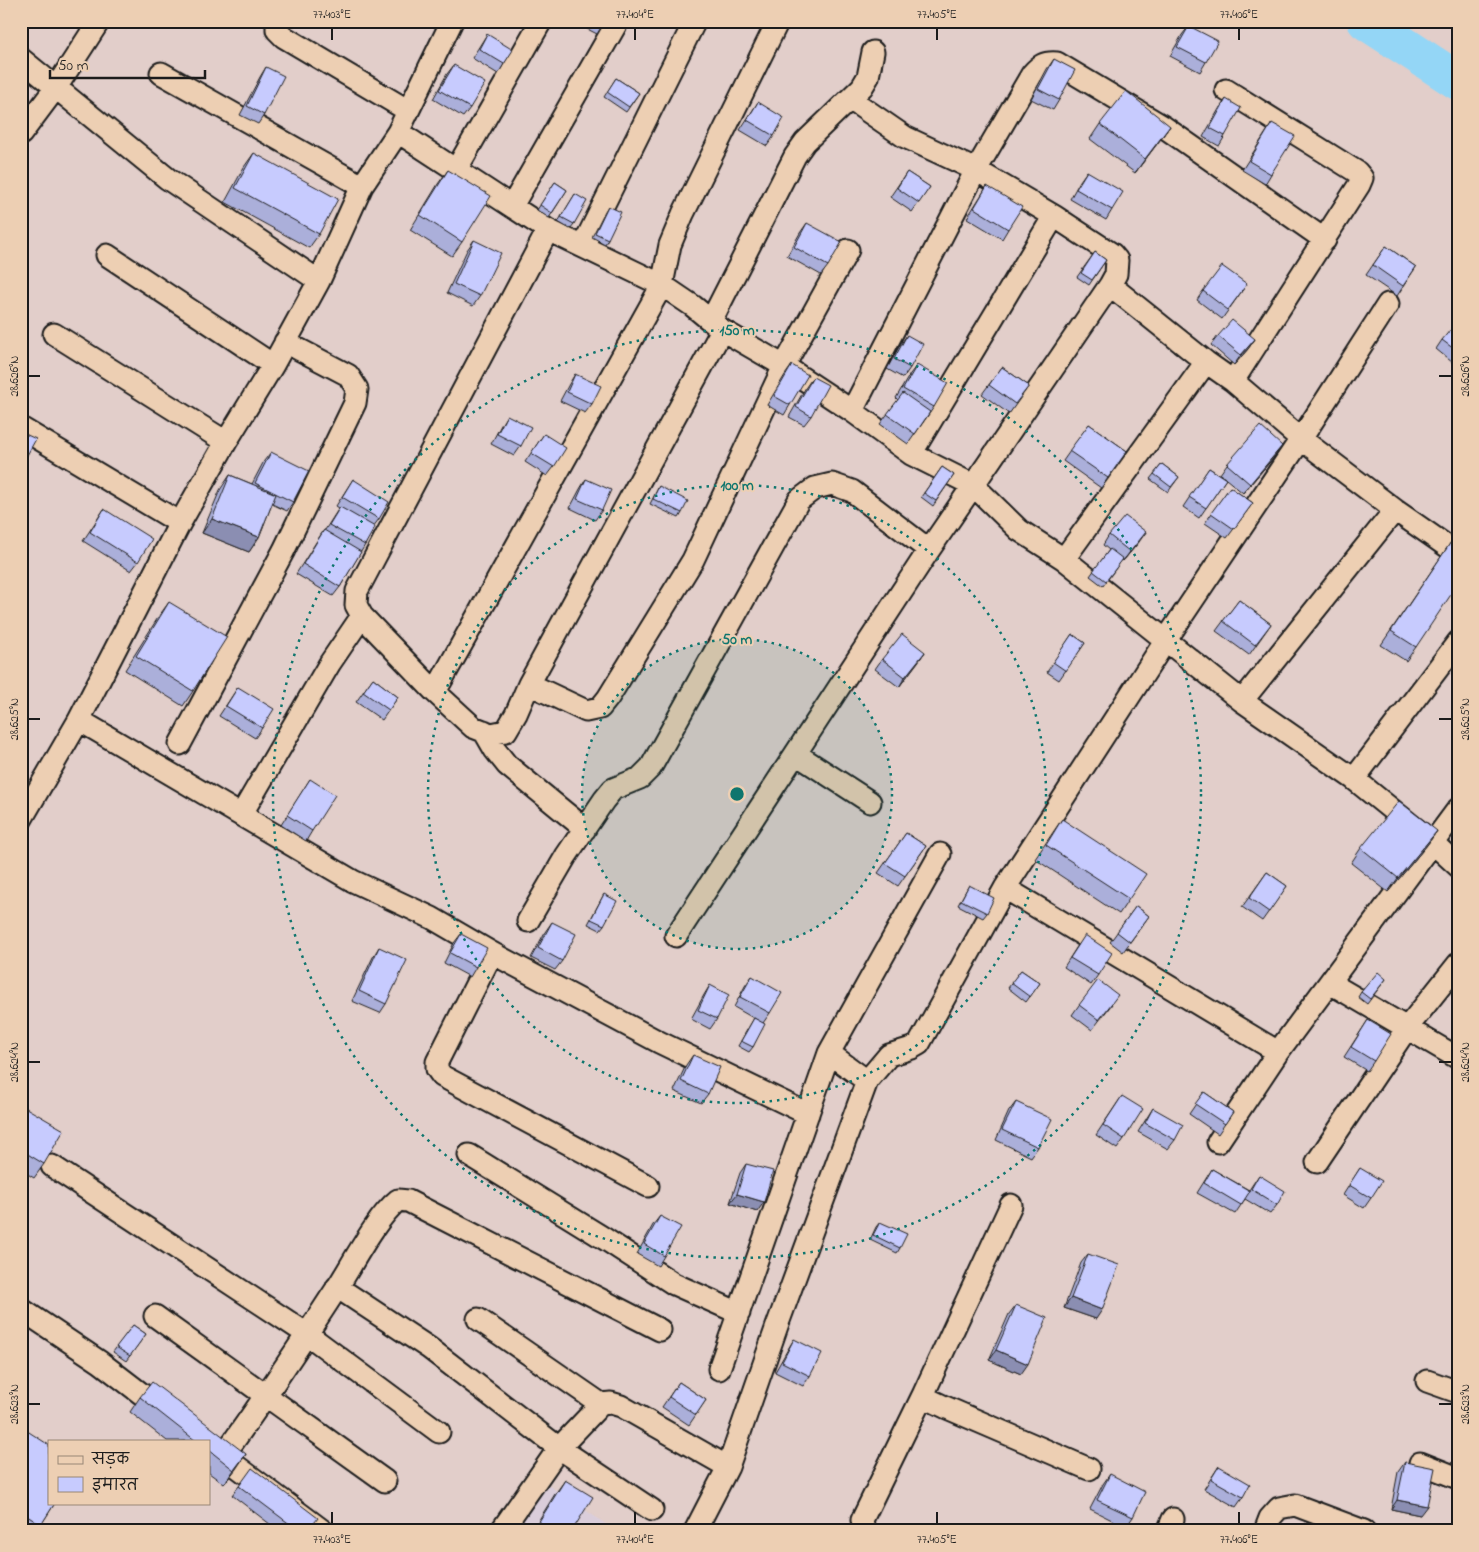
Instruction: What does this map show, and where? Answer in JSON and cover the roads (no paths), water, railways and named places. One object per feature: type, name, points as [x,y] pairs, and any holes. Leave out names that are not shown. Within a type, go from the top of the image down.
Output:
[{"type":"street","points":[[21,134],[57,86],[99,21]]},
{"type":"street","points":[[277,21],[277,30],[284,37],[408,110]]},
{"type":"street","points":[[21,820],[79,720],[180,523],[273,365],[319,281],[362,186],[398,132],[452,21]]},
{"type":"street","points":[[456,170],[541,21]]},
{"type":"street","points":[[512,206],[618,21]]},
{"type":"street","points":[[583,246],[695,21]]},
{"type":"street","points":[[435,692],[662,285],[670,245],[683,214],[778,21]]},
{"type":"street","points":[[548,230],[357,591],[356,605],[362,616],[435,692],[473,727],[491,734],[506,731],[516,714],[529,684],[716,325],[795,156],[805,142],[862,87],[868,77],[873,52]]},
{"type":"street","points":[[21,59],[57,86],[168,179],[319,281]]},
{"type":"street","points":[[852,411],[976,170],[1032,74],[1047,62],[1057,63],[1164,127],[1325,240]]},
{"type":"street","points":[[161,73],[362,186]]},
{"type":"street","points":[[1226,90],[1360,175],[1361,181],[1233,381]]},
{"type":"street","points":[[676,936],[929,550],[1116,274],[1117,260],[1112,254],[1054,216],[976,170],[905,137],[850,99]]},
{"type":"street","points":[[398,132],[548,230],[662,285],[693,306],[716,325],[784,366],[852,411],[911,454],[973,485],[1019,530],[1064,559],[1242,701],[1354,779],[1433,843],[1458,866]]},
{"type":"street","points":[[911,454],[1054,216]]},
{"type":"street","points":[[529,684],[586,711],[600,708],[608,698],[693,560],[784,366],[848,250]]},
{"type":"street","points":[[107,254],[273,365]]},
{"type":"street","points":[[1110,285],[1206,362],[1233,381],[1301,439],[1395,510],[1458,554]]},
{"type":"street","points":[[695,1531],[728,1467],[777,1326],[867,1081],[889,1055],[919,1044],[1005,888],[1388,304]]},
{"type":"street","points":[[54,334],[226,442]]},
{"type":"street","points":[[180,744],[284,550],[356,403],[357,389],[348,376],[285,342]]},
{"type":"street","points":[[1064,559],[1206,362]]},
{"type":"street","points":[[21,428],[180,523]]},
{"type":"street","points":[[528,921],[566,856],[613,788],[640,778],[651,767],[799,500],[815,488],[832,484],[852,490],[929,550]]},
{"type":"street","points":[[1242,701],[1395,510]]},
{"type":"street","points":[[241,815],[330,663],[362,616]]},
{"type":"street","points":[[1354,779],[1458,642]]},
{"type":"street","points":[[79,720],[353,881],[432,918],[492,953],[659,1042],[808,1114]]},
{"type":"street","points":[[484,731],[495,750],[508,764],[585,829]]},
{"type":"street","points":[[796,754],[870,802]]},
{"type":"street","points":[[1218,1142],[1278,1052],[1458,809]]},
{"type":"street","points":[[719,1369],[829,1053],[940,854]]},
{"type":"street","points":[[1005,888],[1278,1052]]},
{"type":"street","points":[[492,953],[437,1062],[437,1069],[442,1076],[648,1186]]},
{"type":"street","points":[[1317,1162],[1407,1028],[1456,969]]},
{"type":"street","points":[[1330,983],[1458,1058]]},
{"type":"street","points":[[829,1053],[867,1081]]},
{"type":"street","points":[[469,1155],[674,1284],[739,1313]]},
{"type":"street","points":[[52,1166],[307,1334],[439,1432]]},
{"type":"street","points":[[323,1531],[216,1451],[267,1397],[390,1206],[398,1200],[408,1201],[660,1330]]},
{"type":"street","points":[[864,1531],[862,1520],[924,1393],[924,1389],[1011,1205]]},
{"type":"street","points":[[337,1286],[429,1348],[559,1448],[652,1510]]},
{"type":"street","points":[[21,1309],[100,1362],[202,1440]]},
{"type":"street","points":[[155,1316],[385,1482]]},
{"type":"street","points":[[478,1319],[602,1404]]},
{"type":"street","points":[[1427,1381],[1458,1392]]},
{"type":"street","points":[[924,1393],[926,1398],[945,1408],[1089,1469]]},
{"type":"street","points":[[501,1531],[559,1448],[602,1404],[612,1403],[621,1406],[728,1467]]},
{"type":"street","points":[[1420,1463],[1458,1478]]},
{"type":"street","points":[[1265,1531],[1270,1518],[1279,1508],[1295,1505],[1364,1531]]},
{"type":"waterway","points":[[1366,21],[1458,81]]}]
